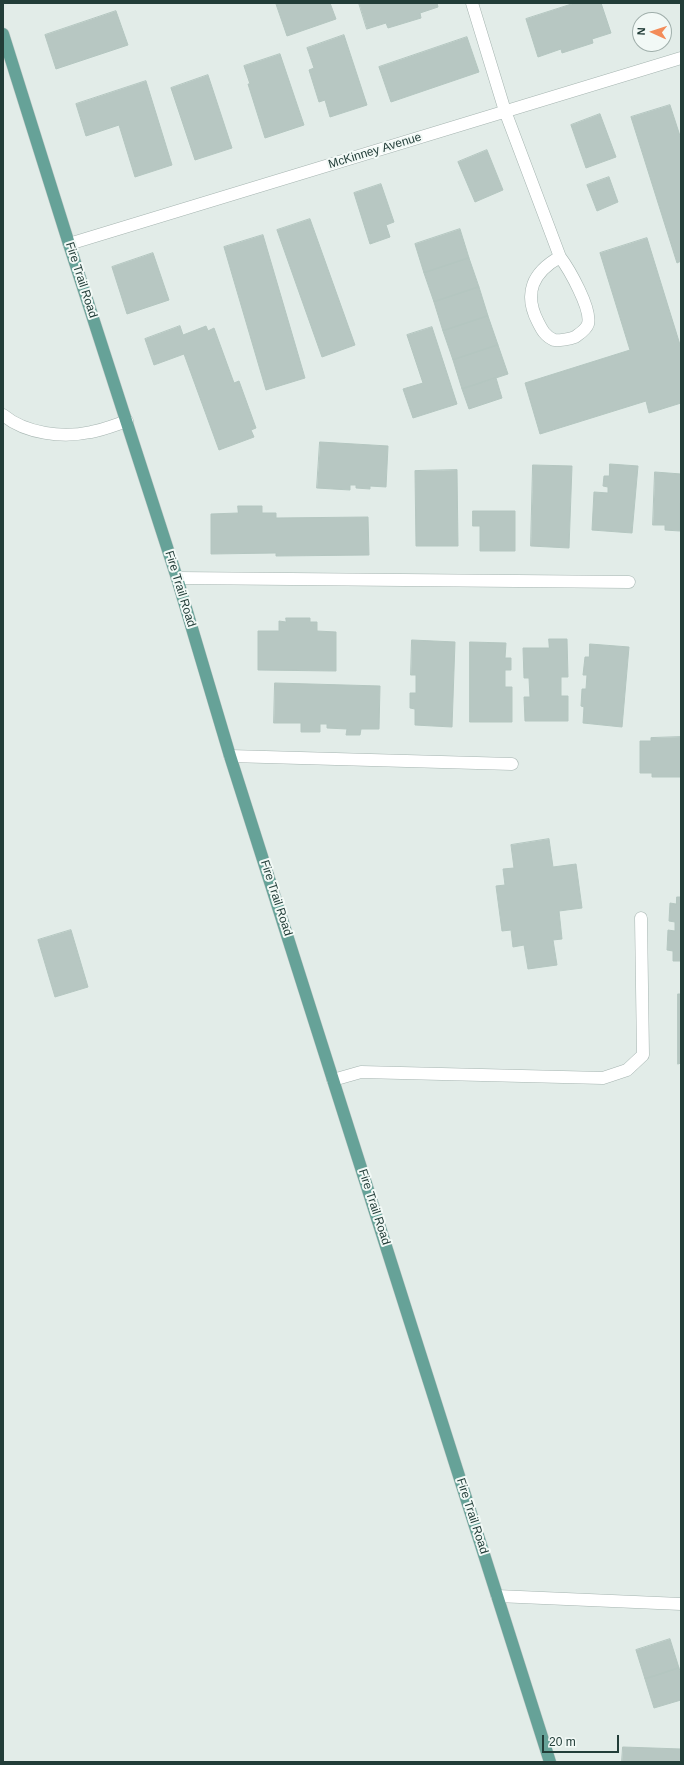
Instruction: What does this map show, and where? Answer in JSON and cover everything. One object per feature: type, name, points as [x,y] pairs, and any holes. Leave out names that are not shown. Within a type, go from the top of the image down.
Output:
[{"type":"main road","name":"Fire Trail Road","points":[[3,34],[177,578],[230,756],[550,1762]]},
{"type":"street","points":[[472,3],[505,111],[560,257],[574,277],[581,293],[588,323],[584,330],[573,338],[556,340],[544,334],[535,317],[530,303],[531,289],[538,274],[548,264],[560,257]]},
{"type":"street","name":"McKinney Avenue","points":[[69,244],[681,58]]},
{"type":"street","points":[[3,415],[13,423],[51,435],[91,432],[127,422]]},
{"type":"street","points":[[177,578],[630,582]]},
{"type":"street","points":[[230,756],[512,764]]},
{"type":"street","points":[[333,1080],[361,1072],[604,1078],[627,1070],[643,1055],[641,918]]},
{"type":"street","points":[[498,1596],[681,1604]]},
{"type":"building","points":[[330,3],[336,19],[287,36],[276,4]]},
{"type":"building","points":[[359,3],[437,3],[438,7],[420,13],[421,18],[388,28],[386,23],[367,29]]},
{"type":"building","points":[[575,3],[601,3],[611,33],[592,39],[593,43],[562,53],[561,49],[538,57],[526,19]]},
{"type":"building","points":[[116,11],[128,45],[56,69],[45,35]]},
{"type":"building","points":[[344,35],[367,105],[330,117],[325,100],[319,102],[309,70],[314,68],[307,48]]},
{"type":"building","points":[[467,37],[479,72],[391,102],[379,67]]},
{"type":"building","points":[[280,54],[304,125],[265,138],[244,66]]},
{"type":"building","points":[[208,75],[232,148],[195,160],[171,88]]},
{"type":"building","points":[[146,81],[172,165],[135,177],[119,125],[86,136],[76,104]]},
{"type":"building","points":[[670,105],[681,139],[681,261],[677,263],[631,117]]},
{"type":"building","points":[[600,114],[616,157],[586,168],[571,125]]},
{"type":"building","points":[[487,150],[503,190],[475,202],[458,162]]},
{"type":"building","points":[[609,177],[618,202],[597,211],[587,185]]},
{"type":"building","points":[[381,184],[394,222],[386,225],[390,237],[370,244],[354,193]]},
{"type":"building","points":[[310,219],[355,345],[322,357],[277,230]]},
{"type":"building","points":[[460,229],[469,258],[424,273],[415,244]]},
{"type":"building","points":[[263,235],[305,378],[266,390],[224,247]]},
{"type":"building","points":[[647,238],[681,348],[681,403],[649,413],[646,401],[540,434],[525,383],[630,350],[600,253]]},
{"type":"building","points":[[153,253],[169,300],[127,314],[112,267]]},
{"type":"building","points":[[469,258],[479,287],[434,302],[424,273]]},
{"type":"building","points":[[479,287],[488,316],[443,331],[434,302]]},
{"type":"building","points":[[488,316],[498,345],[453,360],[443,331]]},
{"type":"building","points":[[180,326],[183,335],[206,326],[208,331],[214,328],[234,383],[239,381],[256,428],[251,430],[254,437],[219,450],[184,354],[154,365],[145,339]]},
{"type":"building","points":[[432,327],[457,404],[413,418],[403,389],[423,383],[407,335]]},
{"type":"building","points":[[498,345],[508,374],[462,389],[453,360]]},
{"type":"building","points":[[496,378],[502,398],[469,409],[462,389]]},
{"type":"building","points":[[320,442],[388,446],[386,487],[370,486],[370,489],[356,488],[356,485],[350,485],[350,490],[317,488]]},
{"type":"building","points":[[610,464],[638,466],[632,533],[592,530],[594,492],[608,493],[608,487],[603,486],[604,476],[609,476]]},
{"type":"building","points":[[533,465],[572,466],[569,548],[531,546]]},
{"type":"building","points":[[457,470],[458,546],[416,546],[415,471]]},
{"type":"building","points":[[655,472],[681,474],[680,531],[665,530],[665,525],[653,525]]},
{"type":"building","points":[[238,506],[262,506],[262,513],[276,513],[276,518],[368,517],[369,555],[276,556],[276,553],[211,554],[211,514],[238,513]]},
{"type":"building","points":[[473,511],[515,511],[515,551],[480,551],[480,526],[473,526]]},
{"type":"building","points":[[286,618],[310,618],[310,622],[317,622],[317,631],[336,632],[336,671],[258,670],[258,631],[279,631],[279,621],[286,622]]},
{"type":"building","points":[[549,639],[567,639],[568,677],[561,677],[561,696],[568,696],[568,721],[525,721],[524,697],[530,697],[529,678],[524,678],[523,648],[549,648]]},
{"type":"building","points":[[412,640],[455,642],[452,727],[415,725],[415,709],[410,708],[410,693],[416,693],[416,675],[411,675]]},
{"type":"building","points":[[470,642],[506,643],[505,658],[511,658],[511,670],[505,670],[505,687],[512,687],[512,722],[470,722]]},
{"type":"building","points":[[590,644],[629,647],[622,727],[583,723],[584,707],[581,706],[582,689],[586,689],[587,675],[583,675],[585,657],[589,657]]},
{"type":"building","points":[[275,683],[380,686],[379,729],[361,729],[360,735],[346,735],[347,729],[327,728],[327,724],[320,724],[320,732],[301,732],[301,723],[274,723]]},
{"type":"building","points":[[681,737],[681,777],[652,777],[652,773],[640,773],[640,741],[651,741],[651,738]]},
{"type":"building","points":[[549,839],[553,867],[576,864],[582,908],[559,911],[562,939],[553,940],[557,965],[528,969],[524,945],[513,947],[511,930],[502,931],[496,886],[505,885],[503,869],[514,868],[511,845]]},
{"type":"building","points":[[677,897],[681,897],[681,961],[673,961],[673,951],[667,950],[668,930],[675,931],[675,922],[669,921],[670,903],[676,904]]},
{"type":"building","points":[[71,930],[88,987],[55,997],[38,940]]},
{"type":"building","points":[[678,994],[681,994],[681,1063],[678,1064]]},
{"type":"building","points":[[670,1639],[679,1668],[645,1679],[636,1650]]},
{"type":"building","points":[[679,1668],[681,1674],[681,1700],[654,1708],[645,1679]]},
{"type":"building","points":[[623,1747],[681,1749],[681,1762],[622,1762]]}]
